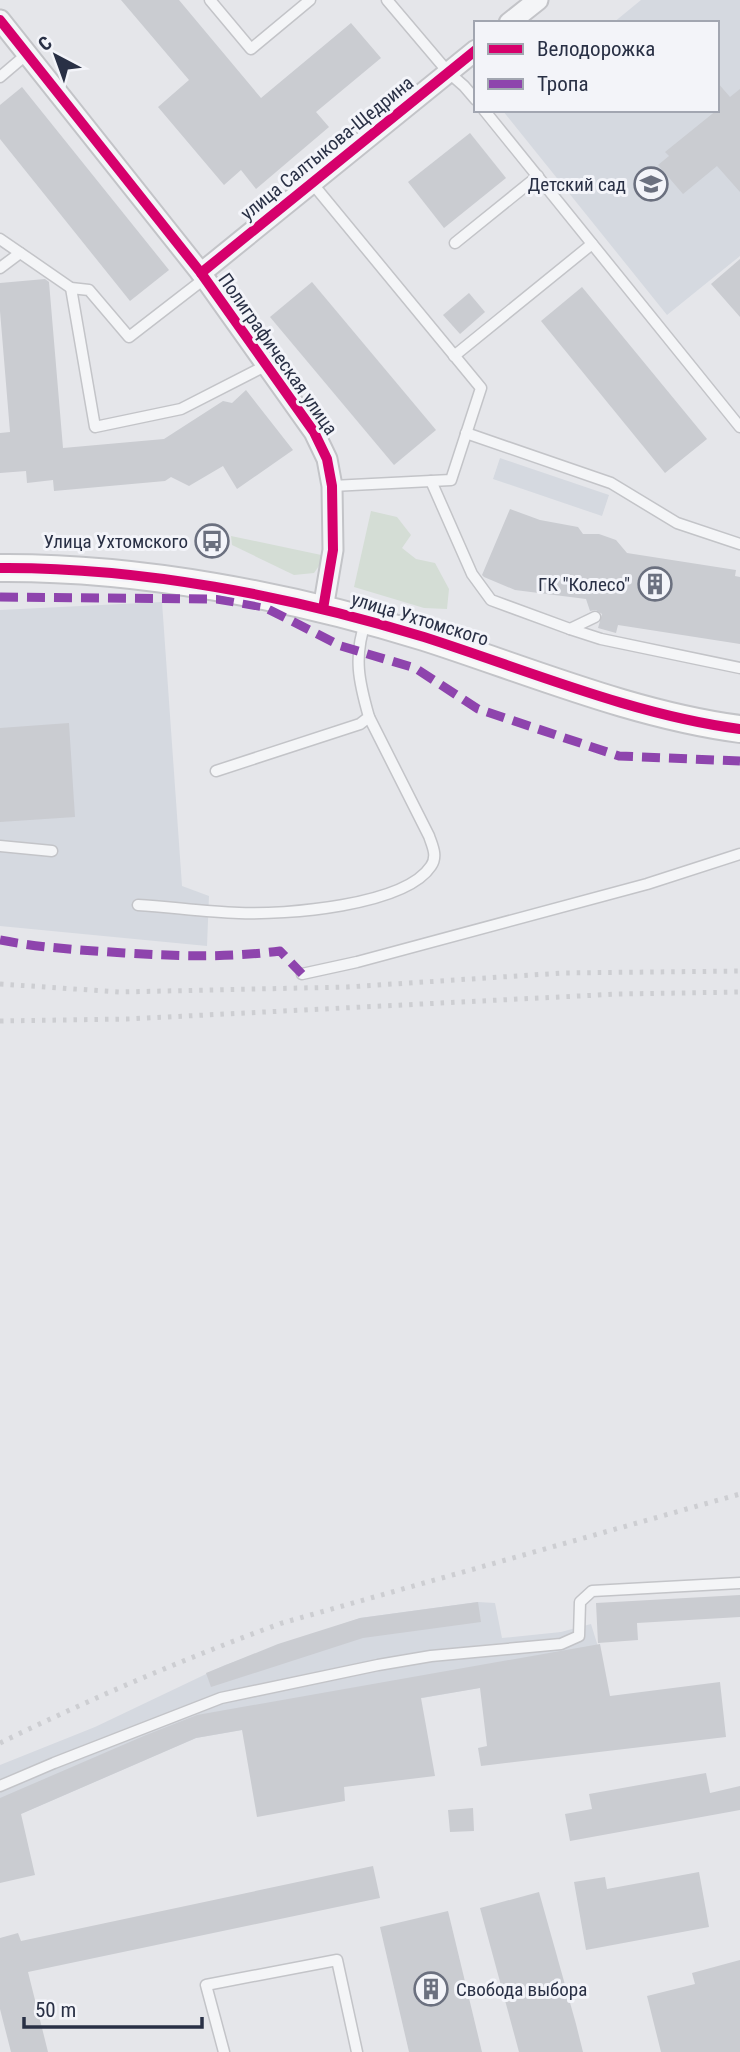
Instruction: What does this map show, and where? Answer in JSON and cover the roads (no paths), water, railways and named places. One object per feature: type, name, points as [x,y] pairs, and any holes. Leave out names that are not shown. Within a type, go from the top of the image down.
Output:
[{"type":"street","points":[[512,21],[538,0]]},
{"type":"street","name":"Полиграфическая улица","points":[[0,20],[203,276],[314,432],[327,459],[331,486],[333,550],[323,609]]},
{"type":"street","name":"улица Салтыкова-Щедрина","points":[[203,276],[311,182],[474,52]]},
{"type":"street","name":"улица Ухтомского","points":[[0,568],[127,574],[323,609],[639,707],[687,720],[740,729]]},
{"type":"lane","points":[[210,0],[251,49],[310,0]]},
{"type":"lane","points":[[387,0],[447,72],[474,98]]},
{"type":"lane","points":[[0,77],[27,54]]},
{"type":"lane","points":[[486,112],[740,427]]},
{"type":"lane","points":[[456,243],[538,176]]},
{"type":"lane","points":[[311,182],[481,388],[451,480],[331,486]]},
{"type":"lane","points":[[0,239],[71,288],[89,290],[129,337],[203,276]]},
{"type":"lane","points":[[454,356],[592,244]]},
{"type":"lane","points":[[0,268],[20,253]]},
{"type":"lane","points":[[71,288],[95,427],[181,409],[267,365]]},
{"type":"lane","points":[[466,433],[611,482],[677,523],[740,544]]},
{"type":"lane","points":[[431,481],[472,574],[491,600],[601,639],[740,668]]},
{"type":"lane","points":[[570,629],[595,617]]},
{"type":"lane","points":[[138,905],[241,913],[315,910],[381,896],[419,877],[432,865],[435,852],[429,836],[369,717],[357,666],[360,640],[366,621]]},
{"type":"lane","points":[[216,771],[360,724],[369,717]]},
{"type":"lane","points":[[0,846],[52,851]]},
{"type":"lane","points":[[302,974],[357,962],[622,891],[740,854]]},
{"type":"lane","points":[[0,1786],[221,1698],[418,1658],[561,1644],[579,1636],[580,1602],[592,1591],[740,1583]]},
{"type":"lane","points":[[224,2052],[206,1985],[337,1960],[356,2052]]},
{"type":"railway","points":[[0,984],[120,992],[347,987],[563,973],[740,971]]},
{"type":"railway","points":[[0,1021],[127,1019],[618,994],[740,992]]},
{"type":"railway","points":[[0,1743],[140,1679],[282,1623],[740,1494]]},
{"type":"place","name":"Детский сад","points":[[651,184]]},
{"type":"place","name":"Улица Ухтомского","points":[[212,541]]},
{"type":"place","name":"ГК \"Колесо\"","points":[[655,584]]},
{"type":"place","name":"Свобода выбора","points":[[431,1989]]}]
